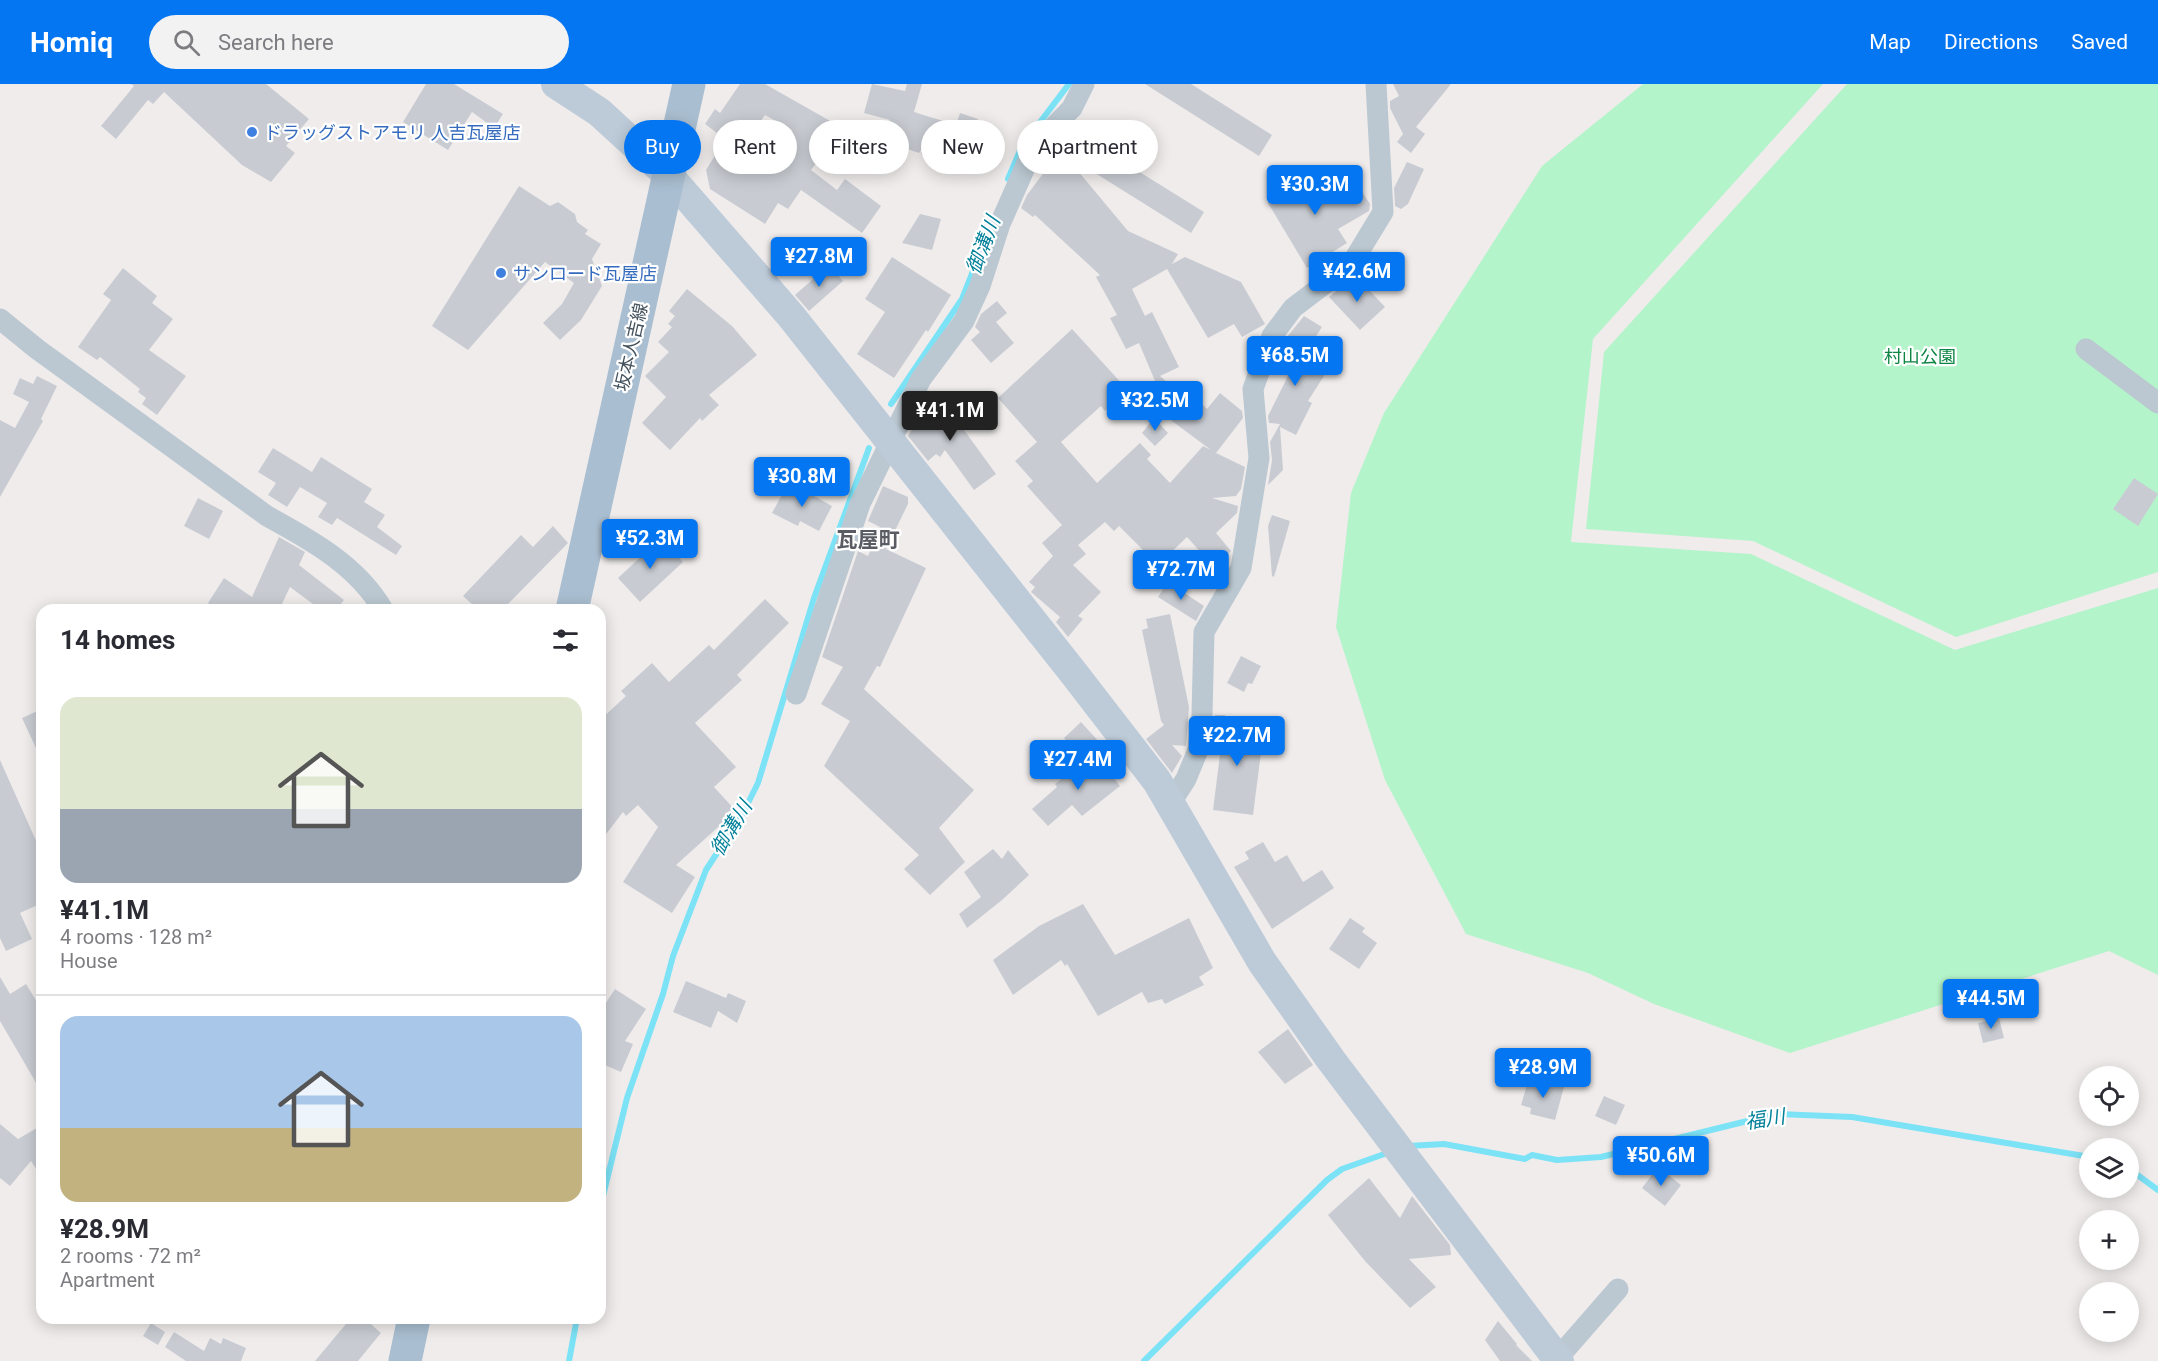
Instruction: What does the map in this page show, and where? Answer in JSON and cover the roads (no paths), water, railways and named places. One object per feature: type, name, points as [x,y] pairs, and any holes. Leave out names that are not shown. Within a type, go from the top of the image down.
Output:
[{"type":"main road","name":"坂本人吉線","points":[[573,604],[690,84]]},
{"type":"main road","points":[[405,1361],[413,1324]]},
{"type":"street","points":[[556,84],[599,112],[670,177],[791,316],[1086,689],[1157,781],[1262,962],[1331,1060],[1558,1360],[1618,1288]]},
{"type":"street","points":[[796,694],[860,504],[921,379],[964,321],[980,286],[1000,224],[1035,147],[1072,108],[1084,84]]},
{"type":"street","points":[[1170,804],[1186,779],[1198,750],[1202,715],[1204,632],[1241,568],[1259,458],[1253,389],[1272,336],[1293,308],[1352,263],[1383,212],[1376,84]]},
{"type":"street","points":[[0,319],[37,349],[267,516],[304,536],[354,573],[380,604]]},
{"type":"street","points":[[2086,348],[2158,403]]},
{"type":"waterway","name":"御溝川","points":[[1008,179],[1022,146],[1069,84]]},
{"type":"waterway","name":"御溝川","points":[[891,404],[962,299],[982,248]]},
{"type":"waterway","name":"御溝川","points":[[606,1184],[627,1098],[663,994],[673,956],[706,870],[743,813],[758,783],[814,598],[869,448]]},
{"type":"waterway","name":"福川","points":[[1408,1146],[1444,1144],[1525,1159],[1532,1155],[1557,1160],[1601,1157],[1776,1114],[1852,1117],[2079,1155]]},
{"type":"waterway","points":[[1144,1361],[1327,1180],[1342,1169],[1390,1152]]},
{"type":"waterway","name":"福川","points":[[2139,1176],[2158,1190]]},
{"type":"waterway","name":"御溝川","points":[[569,1361],[576,1324]]},
{"type":"place","name":"ドラッグストアモリ 人吉瓦屋店","points":[[252,132]]},
{"type":"place","name":"サンロード瓦屋店","points":[[501,273]]},
{"type":"district","name":"瓦屋町","points":[[868,540]]},
{"type":"park label","name":"村山公園","points":[[1920,356]]}]
